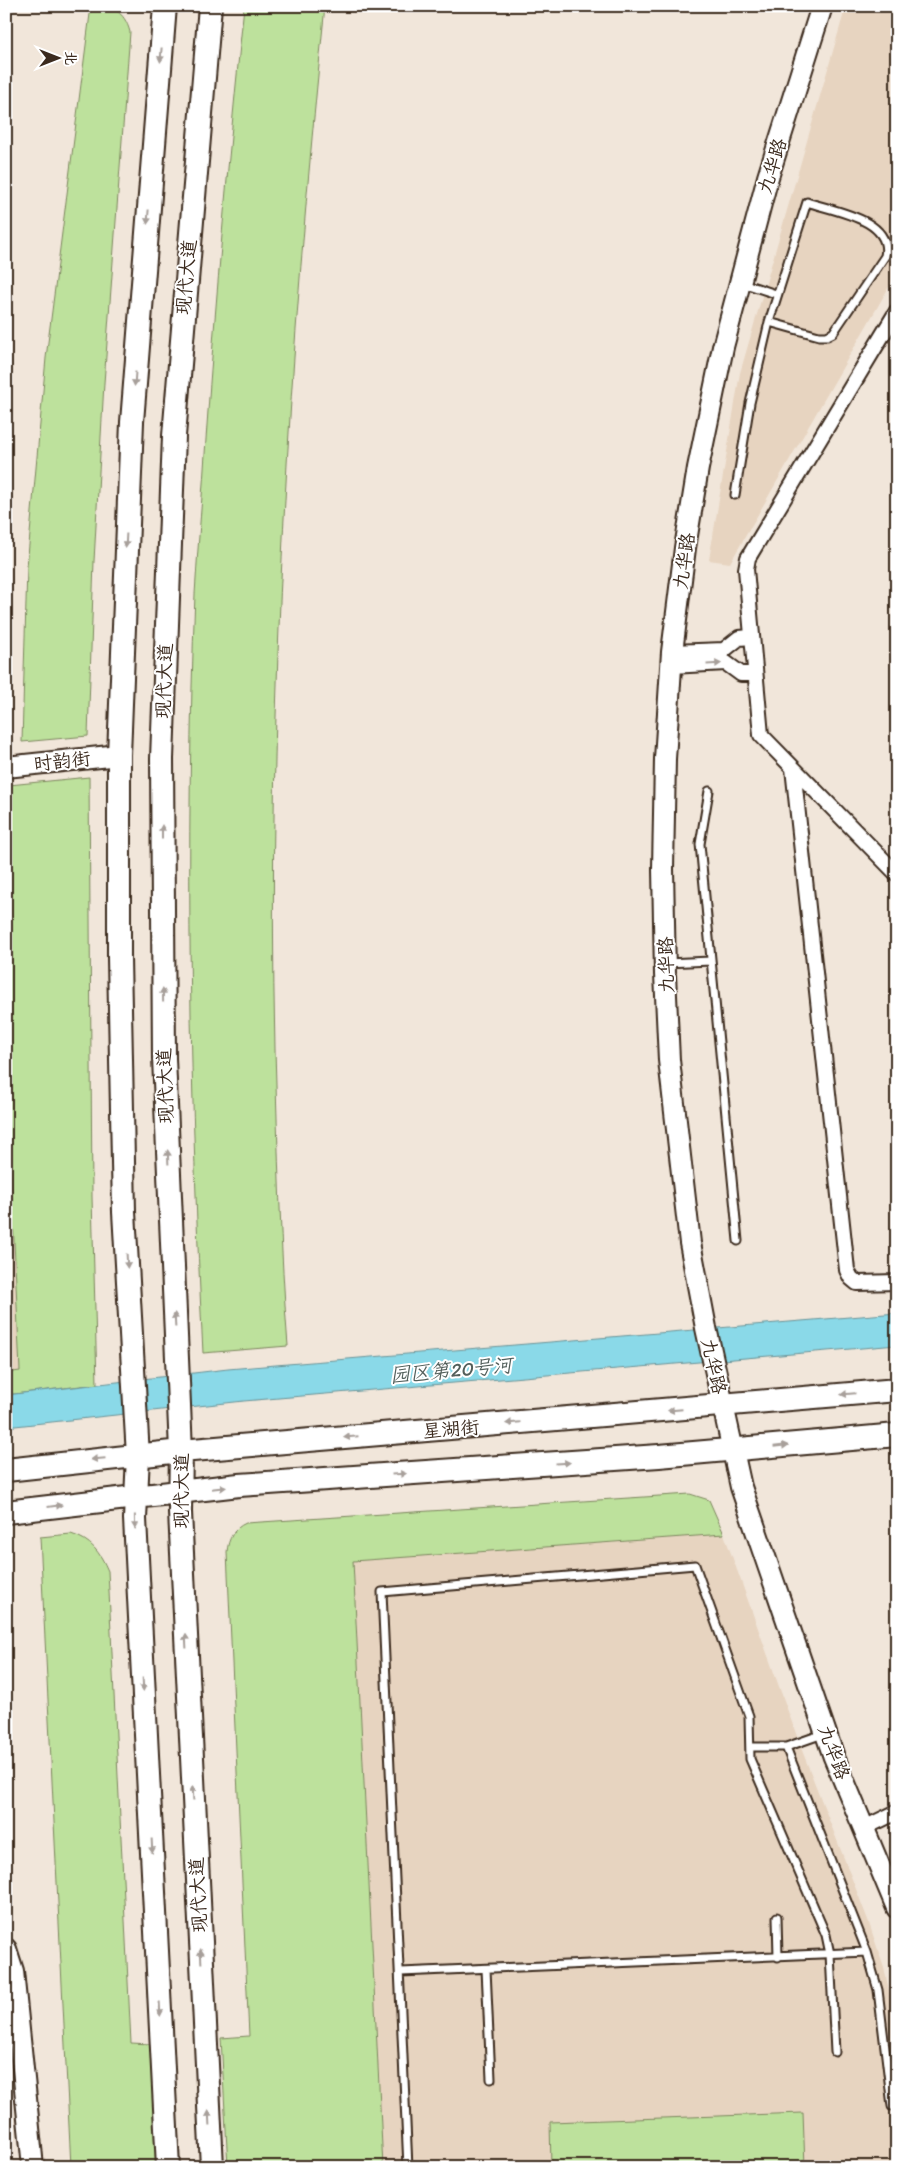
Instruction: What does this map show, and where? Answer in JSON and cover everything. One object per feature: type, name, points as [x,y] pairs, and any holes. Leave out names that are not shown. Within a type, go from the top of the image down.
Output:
[{"type":"main road","points":[[165,6],[132,422],[119,755],[119,958],[124,1193],[138,1456],[135,1519],[168,2167]]},
{"type":"main road","name":"现代大道","points":[[210,6],[175,426],[166,603],[162,759],[164,1048],[181,1451],[180,1492],[212,2167]]},
{"type":"main road","name":"星湖街","points":[[6,1470],[181,1451],[897,1390]]},
{"type":"main road","points":[[6,1512],[249,1485],[733,1450],[897,1435]]},
{"type":"street","name":"九华路","points":[[822,6],[768,177],[739,282],[722,347],[698,468],[685,548],[672,659],[665,769],[663,869],[665,963],[670,1060],[678,1155],[690,1243],[713,1362],[745,1500],[826,1733],[897,1908]]},
{"type":"street","points":[[897,311],[748,558],[746,569],[761,735],[897,874]]},
{"type":"street","points":[[672,659],[724,650],[739,638],[751,637]]},
{"type":"street","points":[[672,659],[726,663],[741,674],[754,674]]},
{"type":"street","name":"时韵街","points":[[6,767],[119,755]]},
{"type":"street","points":[[793,768],[847,1270],[857,1284],[897,1282]]},
{"type":"street","points":[[864,1828],[897,1812]]},
{"type":"street","points":[[6,1949],[13,1971],[33,2167]]},
{"type":"lane","points":[[735,495],[750,403],[768,322],[807,202],[870,224],[876,228],[885,240],[884,256],[833,333],[827,336],[819,336],[768,322]]},
{"type":"lane","points":[[739,282],[776,294]]},
{"type":"lane","points":[[709,792],[700,844],[738,1242]]},
{"type":"lane","points":[[665,963],[711,961]]},
{"type":"lane","points":[[408,2167],[382,1592],[695,1565],[749,1716],[750,1759],[826,1935],[830,1954],[835,2052]]},
{"type":"lane","points":[[750,1747],[786,1747],[826,1733]]},
{"type":"lane","points":[[786,1747],[867,1952],[878,1990],[892,2106],[897,2106]]},
{"type":"lane","points":[[777,1917],[778,1957]]},
{"type":"lane","points":[[400,1972],[867,1952]]},
{"type":"lane","points":[[486,1969],[490,2079]]},
{"type":"shaded area","points":[[846,6],[897,6],[897,273],[730,563],[709,560],[740,373]]},
{"type":"shaded area","points":[[6,785],[9,785],[6,1067]]},
{"type":"shaded area","points":[[6,1067],[20,1371],[6,1373]]},
{"type":"shaded area","points":[[724,1534],[803,1753],[868,1920],[884,1968],[897,2026],[897,2167],[383,2167],[353,1561]]},
{"type":"green space","points":[[91,6],[111,8],[121,14],[130,32],[104,383],[94,561],[88,736],[22,742],[27,567],[46,358]]},
{"type":"green space","points":[[244,6],[325,6],[312,136],[291,397],[278,658],[274,788],[275,1050],[281,1235],[288,1346],[203,1353],[195,1164],[190,974],[192,689],[195,594],[210,385],[223,222]]},
{"type":"green space","points":[[89,777],[92,1197],[97,1384],[6,1395],[6,1373],[20,1371],[6,1067],[9,785]]},
{"type":"green space","points":[[690,1494],[709,1500],[724,1534],[353,1561],[383,2167],[228,2167],[221,2038],[249,2036],[227,1552],[232,1535],[246,1523]]},
{"type":"green space","points":[[71,1534],[89,1543],[94,1548],[102,1558],[108,1571],[131,2043],[151,2044],[157,2167],[71,2167],[40,1537]]},
{"type":"green space","points":[[803,2113],[805,2167],[551,2167],[550,2122]]},
{"type":"water","name":"园区第20号河","points":[[897,1313],[897,1345],[244,1401],[6,1427],[6,1395],[228,1369]]}]
